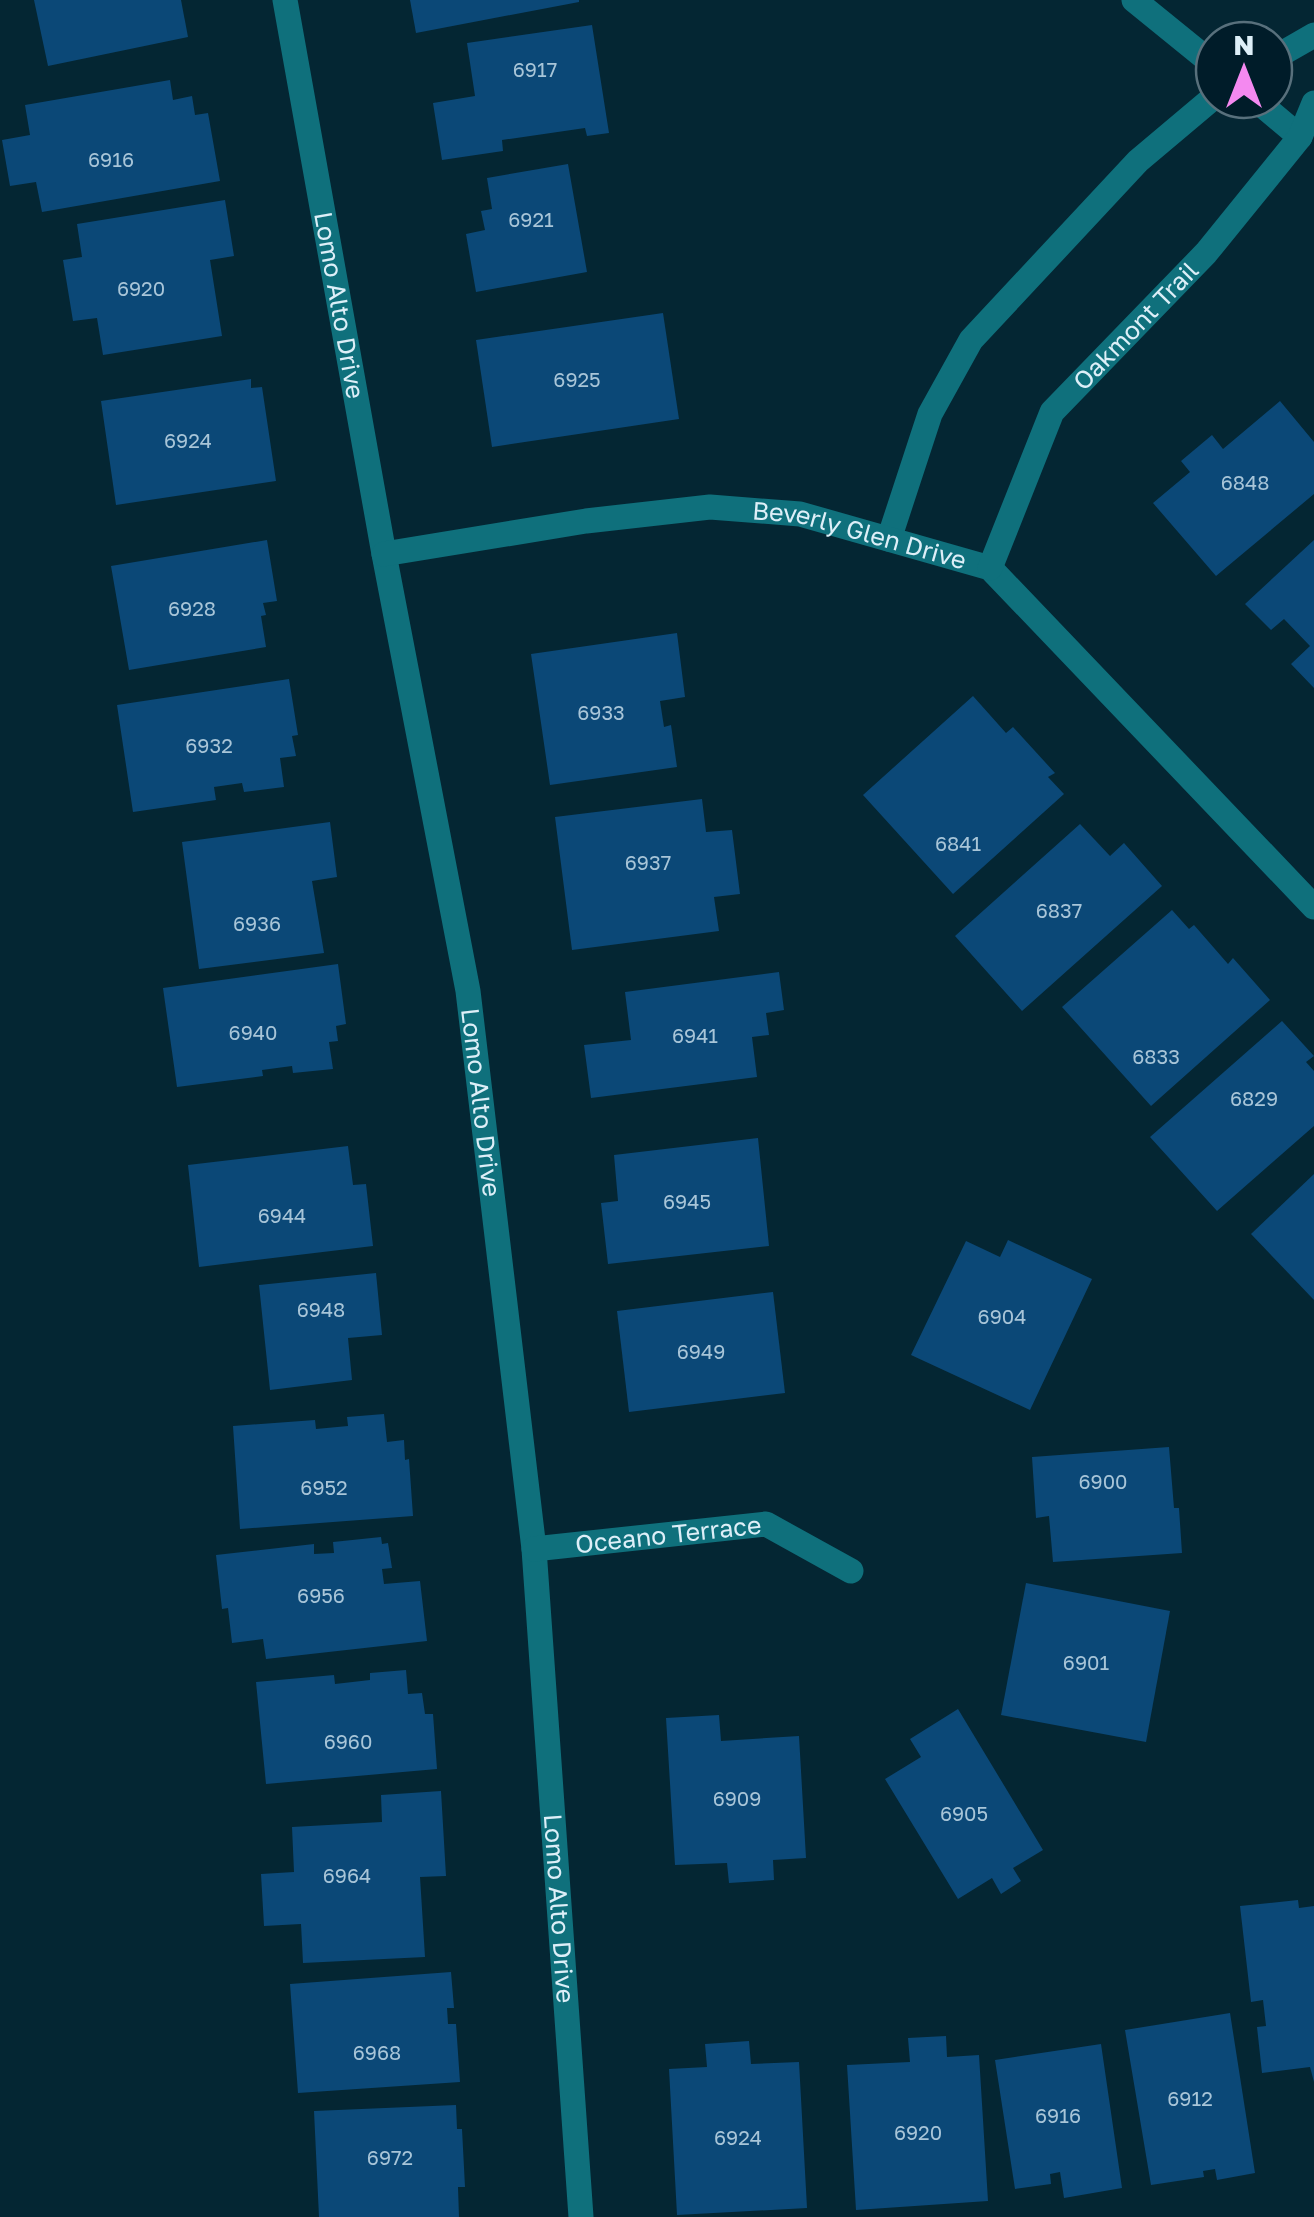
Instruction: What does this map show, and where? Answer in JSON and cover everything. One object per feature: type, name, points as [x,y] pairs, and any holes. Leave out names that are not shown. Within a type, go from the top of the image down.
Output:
[{"type":"street","name":"Lomo Alto Drive","points":[[285,0],[384,554],[468,992],[534,1549],[582,2217]]},
{"type":"street","points":[[1134,0],[1194,50]]},
{"type":"street","name":"Oakmont Trail","points":[[990,568],[1052,412],[1206,254],[1300,137],[1314,102]]},
{"type":"street","points":[[889,539],[930,414],[971,340],[1138,161],[1194,115]]},
{"type":"street","points":[[1280,120],[1300,137]]},
{"type":"street","name":"Beverly Glen Drive","points":[[384,554],[586,520],[710,506],[800,514],[990,568],[1314,907]]},
{"type":"street","name":"Oceano Terrace","points":[[534,1549],[766,1524],[850,1571]]},
{"type":"building","points":[[34,0],[181,0],[188,37],[48,66]]},
{"type":"building","points":[[410,0],[579,0],[579,2],[416,33]]},
{"type":"building","points":[[592,25],[609,133],[587,136],[585,128],[502,140],[503,151],[442,160],[433,103],[475,96],[467,43]]},
{"type":"building","points":[[170,80],[173,100],[192,96],[195,115],[208,113],[220,181],[42,212],[36,182],[10,186],[2,140],[30,135],[25,105]]},
{"type":"building","points":[[568,164],[587,272],[476,292],[466,234],[485,230],[481,211],[492,209],[487,178]]},
{"type":"building","points":[[225,200],[234,256],[210,260],[222,336],[103,355],[97,318],[73,321],[63,260],[82,257],[77,224]]},
{"type":"building","points":[[663,313],[679,419],[492,447],[476,340]]},
{"type":"building","points":[[251,379],[251,388],[262,387],[276,481],[116,505],[101,401]]},
{"type":"building","points":[[1280,401],[1314,442],[1314,494],[1216,576],[1153,503],[1190,472],[1181,461],[1212,435],[1223,449]]},
{"type":"building","points":[[267,540],[277,601],[263,603],[266,647],[129,670],[111,566]]},
{"type":"building","points":[[1314,540],[1314,688],[1291,664],[1310,646],[1284,619],[1271,630],[1245,604]]},
{"type":"building","points":[[677,633],[685,697],[660,701],[664,727],[671,725],[677,767],[550,785],[531,654]]},
{"type":"building","points":[[289,679],[298,735],[292,736],[296,756],[280,758],[284,787],[244,792],[242,783],[214,787],[216,800],[133,812],[117,705]]},
{"type":"building","points":[[973,696],[1006,733],[1013,727],[1055,773],[1048,777],[1064,794],[953,894],[863,795]]},
{"type":"building","points":[[702,799],[706,832],[732,830],[740,894],[714,897],[719,931],[572,950],[555,817]]},
{"type":"building","points":[[330,822],[337,877],[312,881],[324,953],[199,969],[182,842]]},
{"type":"building","points":[[1080,824],[1110,856],[1124,843],[1162,886],[1022,1011],[955,936]]},
{"type":"building","points":[[1172,910],[1189,929],[1194,925],[1228,964],[1233,958],[1270,1000],[1151,1106],[1062,1007]]},
{"type":"building","points":[[338,964],[346,1024],[336,1026],[338,1041],[329,1042],[333,1069],[293,1073],[292,1066],[262,1070],[263,1076],[177,1087],[163,988]]},
{"type":"building","points":[[779,972],[784,1010],[766,1013],[769,1035],[752,1037],[757,1077],[591,1098],[584,1045],[631,1040],[625,992]]},
{"type":"building","points":[[1282,1021],[1314,1056],[1306,1062],[1314,1071],[1314,1126],[1217,1211],[1150,1137]]},
{"type":"building","points":[[758,1138],[769,1246],[608,1264],[601,1203],[618,1201],[614,1155]]},
{"type":"building","points":[[348,1146],[353,1185],[366,1184],[373,1246],[199,1267],[188,1165]]},
{"type":"building","points":[[1314,1174],[1314,1300],[1251,1234]]},
{"type":"building","points":[[1008,1240],[1092,1279],[1030,1410],[911,1355],[966,1241],[1000,1257]]},
{"type":"building","points":[[376,1273],[382,1335],[348,1338],[352,1380],[270,1390],[259,1285]]},
{"type":"building","points":[[773,1292],[785,1393],[629,1412],[617,1311]]},
{"type":"building","points":[[384,1414],[387,1442],[404,1440],[413,1516],[240,1529],[233,1426],[315,1420],[316,1429],[348,1426],[347,1417]]},
{"type":"building","points":[[1169,1447],[1182,1553],[1053,1562],[1049,1516],[1036,1518],[1032,1457]]},
{"type":"building","points":[[381,1537],[382,1544],[388,1543],[392,1568],[382,1569],[384,1584],[420,1581],[427,1641],[266,1659],[263,1639],[232,1643],[228,1608],[222,1609],[216,1555],[314,1544],[314,1554],[334,1553],[333,1542]]},
{"type":"building","points":[[1026,1583],[1170,1611],[1146,1742],[1001,1715]]},
{"type":"building","points":[[406,1670],[408,1694],[422,1693],[425,1714],[433,1714],[437,1769],[266,1784],[256,1682],[334,1675],[335,1684],[370,1680],[370,1673]]},
{"type":"building","points":[[958,1709],[1043,1850],[1013,1868],[1021,1881],[1001,1894],[992,1878],[958,1899],[885,1779],[921,1757],[910,1739]]},
{"type":"building","points":[[719,1715],[721,1741],[799,1736],[806,1858],[773,1860],[774,1880],[729,1883],[727,1863],[675,1865],[666,1718]]},
{"type":"building","points":[[441,1791],[446,1876],[420,1877],[425,1957],[303,1963],[301,1924],[264,1926],[261,1874],[294,1872],[292,1827],[382,1822],[381,1795]]},
{"type":"building","points":[[1298,1900],[1299,1908],[1314,1906],[1314,2082],[1310,2067],[1262,2073],[1257,2027],[1266,2026],[1263,2000],[1251,2002],[1240,1906]]},
{"type":"building","points":[[451,1972],[454,2008],[447,2008],[448,2024],[456,2024],[460,2082],[298,2093],[290,1984]]},
{"type":"building","points":[[1230,2013],[1255,2173],[1217,2180],[1215,2169],[1203,2171],[1204,2177],[1151,2185],[1125,2030]]},
{"type":"building","points":[[946,2036],[947,2057],[979,2055],[988,2201],[856,2210],[847,2065],[910,2062],[908,2038]]},
{"type":"building","points":[[749,2041],[751,2064],[799,2062],[807,2208],[677,2215],[669,2069],[707,2067],[705,2044]]},
{"type":"building","points":[[1101,2044],[1122,2188],[1064,2198],[1060,2172],[1050,2174],[1051,2184],[1015,2189],[995,2060]]},
{"type":"building","points":[[456,2105],[457,2129],[462,2129],[465,2187],[458,2187],[459,2217],[319,2217],[314,2111]]}]
